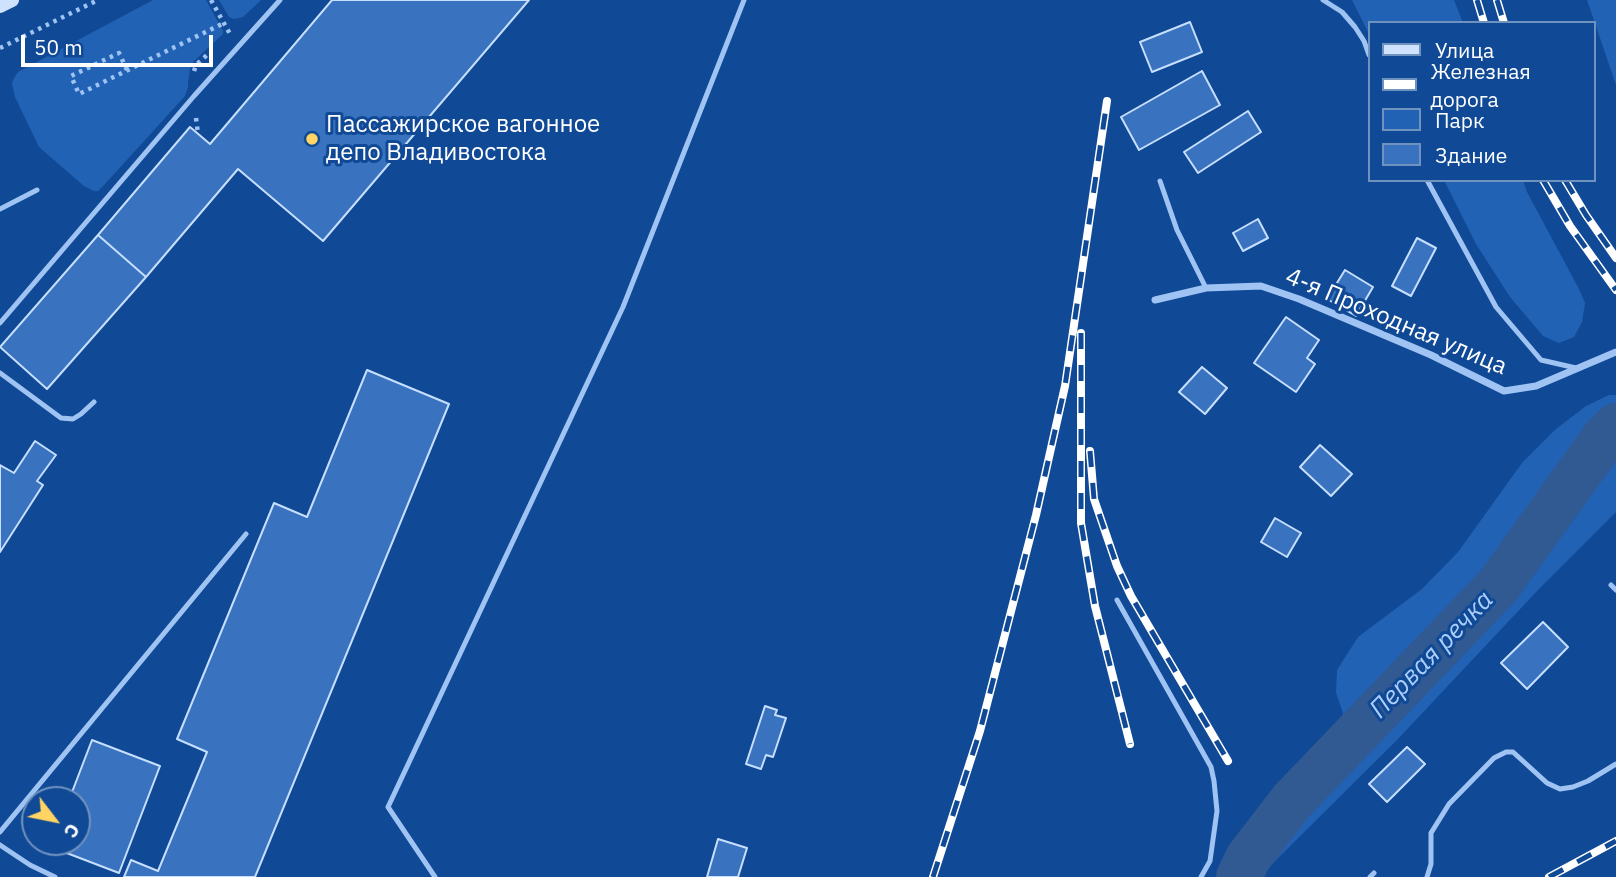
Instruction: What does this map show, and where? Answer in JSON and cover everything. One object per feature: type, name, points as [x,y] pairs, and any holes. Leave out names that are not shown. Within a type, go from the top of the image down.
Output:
[{"type":"main road","points":[[0,6],[12,0]]},
{"type":"street","name":"4-я Проходная улица","points":[[1155,300],[1206,288],[1261,286],[1299,299],[1431,355],[1504,391],[1536,386],[1616,352]]},
{"type":"lane","points":[[0,323],[194,96],[280,0]]},
{"type":"lane","points":[[435,877],[388,807],[623,307],[744,0]]},
{"type":"lane","points":[[1323,0],[1342,12],[1355,27],[1368,52]]},
{"type":"lane","points":[[1160,181],[1177,230],[1206,288]]},
{"type":"lane","points":[[1428,182],[1496,307],[1541,360],[1576,368]]},
{"type":"lane","points":[[0,209],[37,190]]},
{"type":"lane","points":[[0,373],[61,418],[73,419],[94,402]]},
{"type":"lane","points":[[0,832],[246,534]]},
{"type":"lane","points":[[1611,585],[1616,590]]},
{"type":"lane","points":[[1117,600],[1210,767],[1217,811],[1210,861],[1201,877]]},
{"type":"lane","points":[[1426,877],[1431,864],[1431,834],[1449,804],[1494,758],[1506,752],[1513,752],[1547,783],[1560,789],[1588,781],[1616,764]]},
{"type":"lane","points":[[0,845],[30,865],[55,877]]},
{"type":"path","points":[[0,48],[98,0]]},
{"type":"path","points":[[211,0],[230,34]]},
{"type":"path","points":[[127,70],[119,53],[71,76],[79,94],[224,23]]},
{"type":"green space","points":[[153,0],[206,0],[223,34],[194,61],[185,96],[105,184],[98,191],[94,191],[84,186],[39,147],[15,97],[12,84],[18,72]]},
{"type":"green space","points":[[219,0],[261,0],[243,17],[234,19],[229,17]]},
{"type":"green space","points":[[1352,0],[1454,0],[1462,21],[1368,21],[1368,32]]},
{"type":"green space","points":[[1587,0],[1616,0],[1616,85],[1595,21]]},
{"type":"green space","points":[[1445,182],[1524,182],[1585,303],[1582,322],[1574,337],[1559,343],[1543,336],[1510,297],[1476,244]]},
{"type":"green space","points":[[1609,395],[1616,395],[1616,512],[1538,590],[1397,740],[1259,877],[1219,877],[1340,731],[1343,713],[1336,693],[1337,670],[1358,637],[1422,589],[1458,552],[1522,463],[1556,429],[1586,406]]},
{"type":"building","name":"Пассажирское вагонное депо Владивостока","points":[[332,0],[529,0],[323,241],[238,169],[146,277],[98,235],[190,127],[210,144]]},
{"type":"building","points":[[1190,22],[1202,52],[1152,72],[1140,42]]},
{"type":"building","points":[[1202,71],[1220,105],[1139,150],[1121,117]]},
{"type":"building","points":[[1248,111],[1261,132],[1198,173],[1184,152]]},
{"type":"building","points":[[1258,219],[1268,238],[1243,251],[1233,233]]},
{"type":"building","points":[[98,235],[146,277],[47,389],[0,347]]},
{"type":"building","points":[[1417,238],[1436,248],[1411,296],[1392,286]]},
{"type":"building","points":[[1345,270],[1373,287],[1356,316],[1327,299]]},
{"type":"building","points":[[1286,317],[1319,340],[1307,358],[1315,364],[1296,392],[1254,363]]},
{"type":"building","points":[[1202,367],[1227,388],[1205,414],[1179,392]]},
{"type":"building","points":[[367,370],[449,404],[255,877],[124,877],[131,860],[158,871],[207,752],[177,739],[274,503],[307,517]]},
{"type":"building","points":[[35,441],[56,455],[37,481],[43,485],[0,552],[0,465],[14,473]]},
{"type":"building","points":[[1320,445],[1352,474],[1331,496],[1300,467]]},
{"type":"building","points":[[1275,518],[1301,533],[1287,557],[1261,542]]},
{"type":"building","points":[[1543,622],[1568,647],[1527,689],[1501,663]]},
{"type":"building","points":[[765,706],[777,710],[775,715],[786,718],[773,757],[766,755],[761,769],[746,764]]},
{"type":"building","points":[[92,740],[160,766],[119,873],[75,856],[91,856],[91,786],[74,786]]},
{"type":"building","points":[[1407,747],[1425,764],[1387,802],[1369,784]]},
{"type":"building","points":[[718,839],[747,848],[738,877],[707,877]]},
{"type":"waterway","name":"Первая речка","points":[[1239,877],[1248,858],[1292,801],[1498,586],[1605,437],[1616,426]]},
{"type":"railway","points":[[1477,0],[1483,21]]},
{"type":"railway","points":[[1497,0],[1503,21]]},
{"type":"railway","points":[[933,877],[980,731],[1036,515],[1065,386],[1107,101]]},
{"type":"railway","points":[[1544,182],[1570,226],[1616,290]]},
{"type":"railway","points":[[1566,182],[1616,258]]},
{"type":"railway","points":[[1081,333],[1081,523],[1095,606],[1130,744]]},
{"type":"railway","points":[[1090,451],[1094,499],[1117,566],[1131,596],[1228,761]]},
{"type":"railway","points":[[1549,877],[1616,841]]},
{"type":"place","name":"Пассажирское вагонное депо Владивостока","points":[[312,139]]}]
